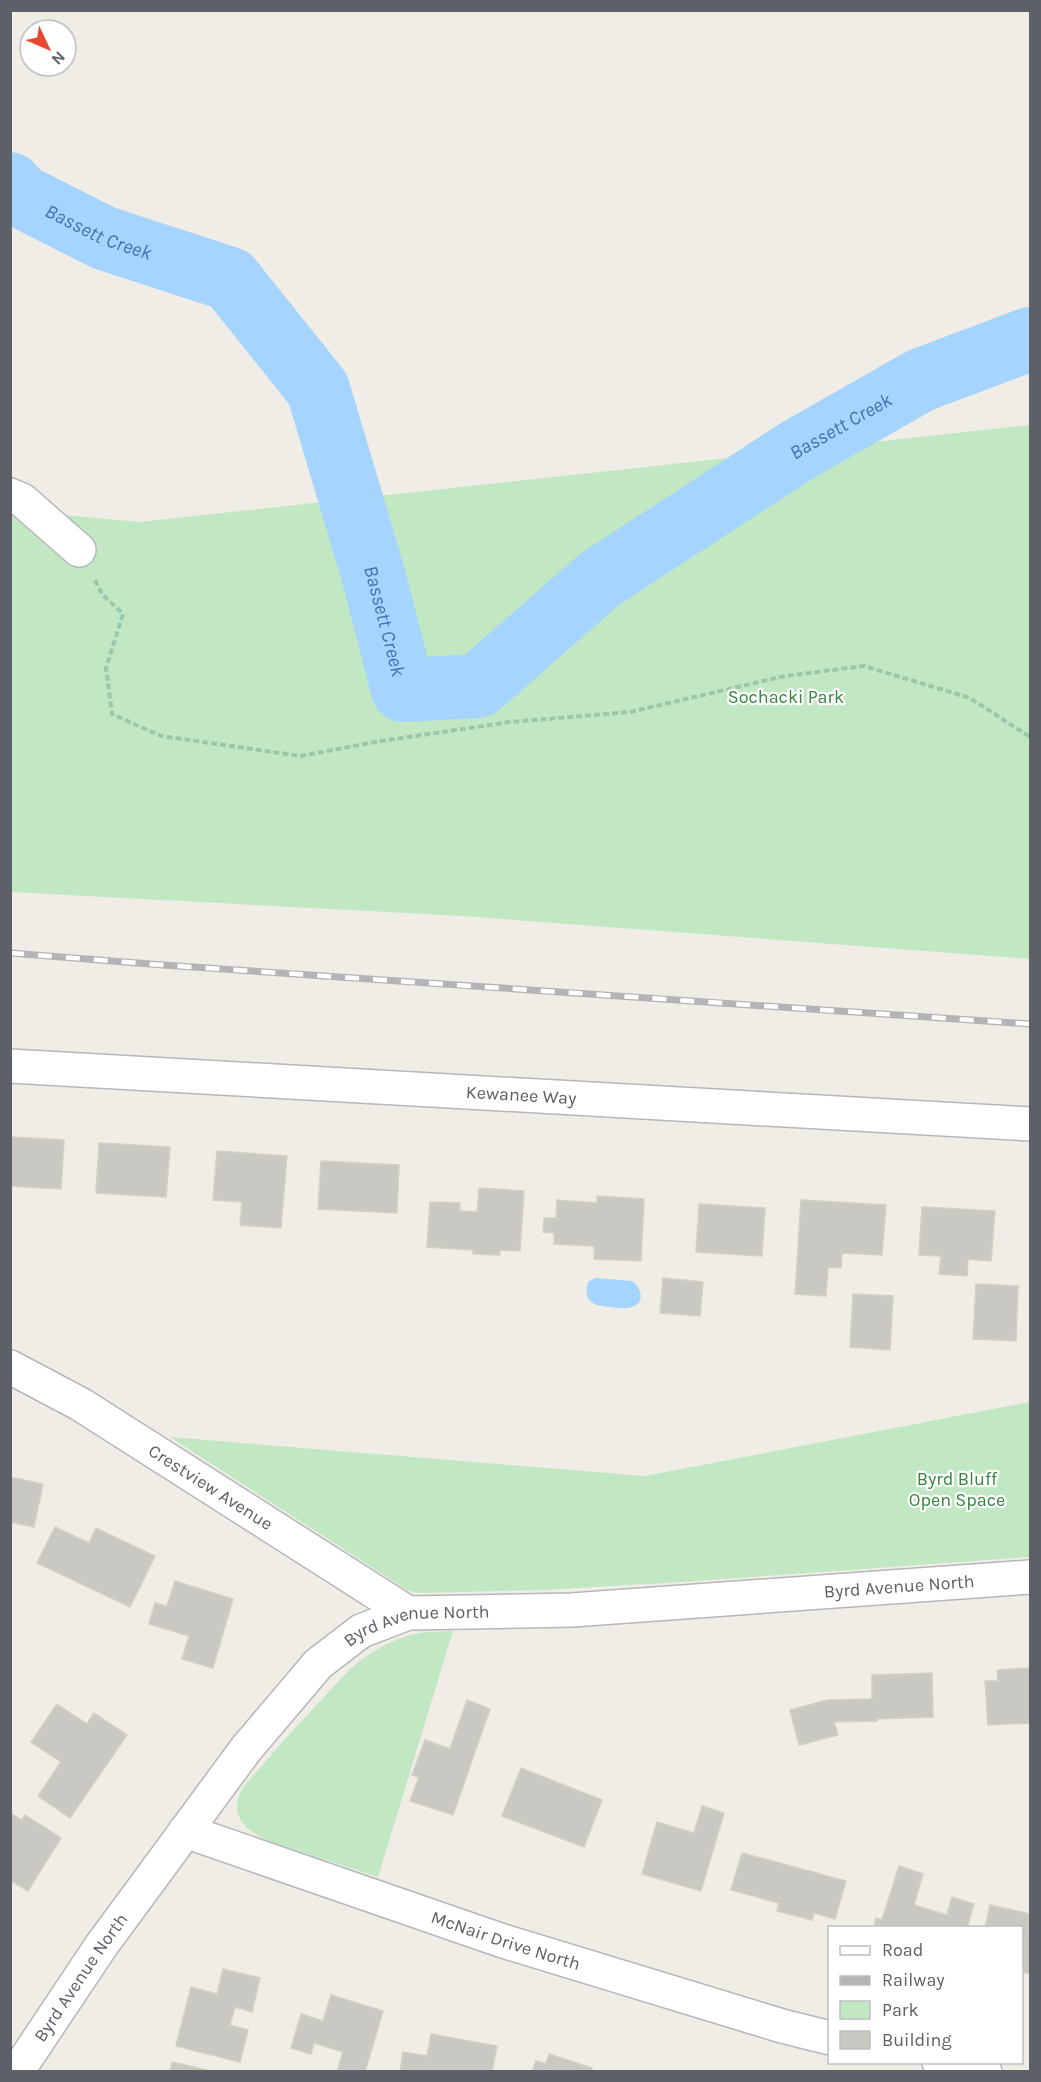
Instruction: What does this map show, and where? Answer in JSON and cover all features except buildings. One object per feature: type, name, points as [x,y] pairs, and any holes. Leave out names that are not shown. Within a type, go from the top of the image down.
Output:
[{"type":"street","points":[[10,495],[22,500],[79,550]]},
{"type":"street","name":"Kewanee Way","points":[[10,1066],[1030,1124]]},
{"type":"street","name":"Crestview Avenue","points":[[10,1367],[80,1404],[408,1613]]},
{"type":"street","name":"Byrd Avenue North","points":[[16,2072],[101,1946],[246,1749],[318,1664],[361,1632],[408,1613],[573,1610],[1030,1577]]},
{"type":"street","name":"McNair Drive North","points":[[185,1831],[503,1941],[771,2023],[828,2037]]},
{"type":"street","points":[[948,2064],[985,2072]]},
{"type":"path","points":[[79,550],[102,594],[123,614],[106,668],[112,714],[161,736],[301,756],[375,742],[510,722],[630,712],[785,676],[864,666],[969,698],[1030,737]]},
{"type":"green space","name":"Sochacki Park","points":[[1030,425],[1030,959],[463,916],[11,892],[10,510],[140,522]]},
{"type":"green space","name":"Byrd Bluff Open Space","points":[[1030,1402],[1030,1557],[544,1590],[419,1593],[407,1590],[170,1437],[645,1476]]},
{"type":"green space","points":[[453,1631],[378,1877],[272,1842],[245,1826],[237,1809],[243,1788],[349,1670],[373,1652],[401,1638],[424,1632]]},
{"type":"water","points":[[595,1278],[632,1281],[640,1291],[641,1299],[636,1305],[625,1308],[595,1304],[588,1299],[587,1289],[588,1282]]},
{"type":"waterway","name":"Bassett Creek","points":[[10,184],[21,196],[104,238],[230,279],[318,389],[373,574],[403,690],[478,686],[600,579],[798,450],[921,380],[1030,339]]},
{"type":"railway","points":[[10,953],[1030,1024]]}]
